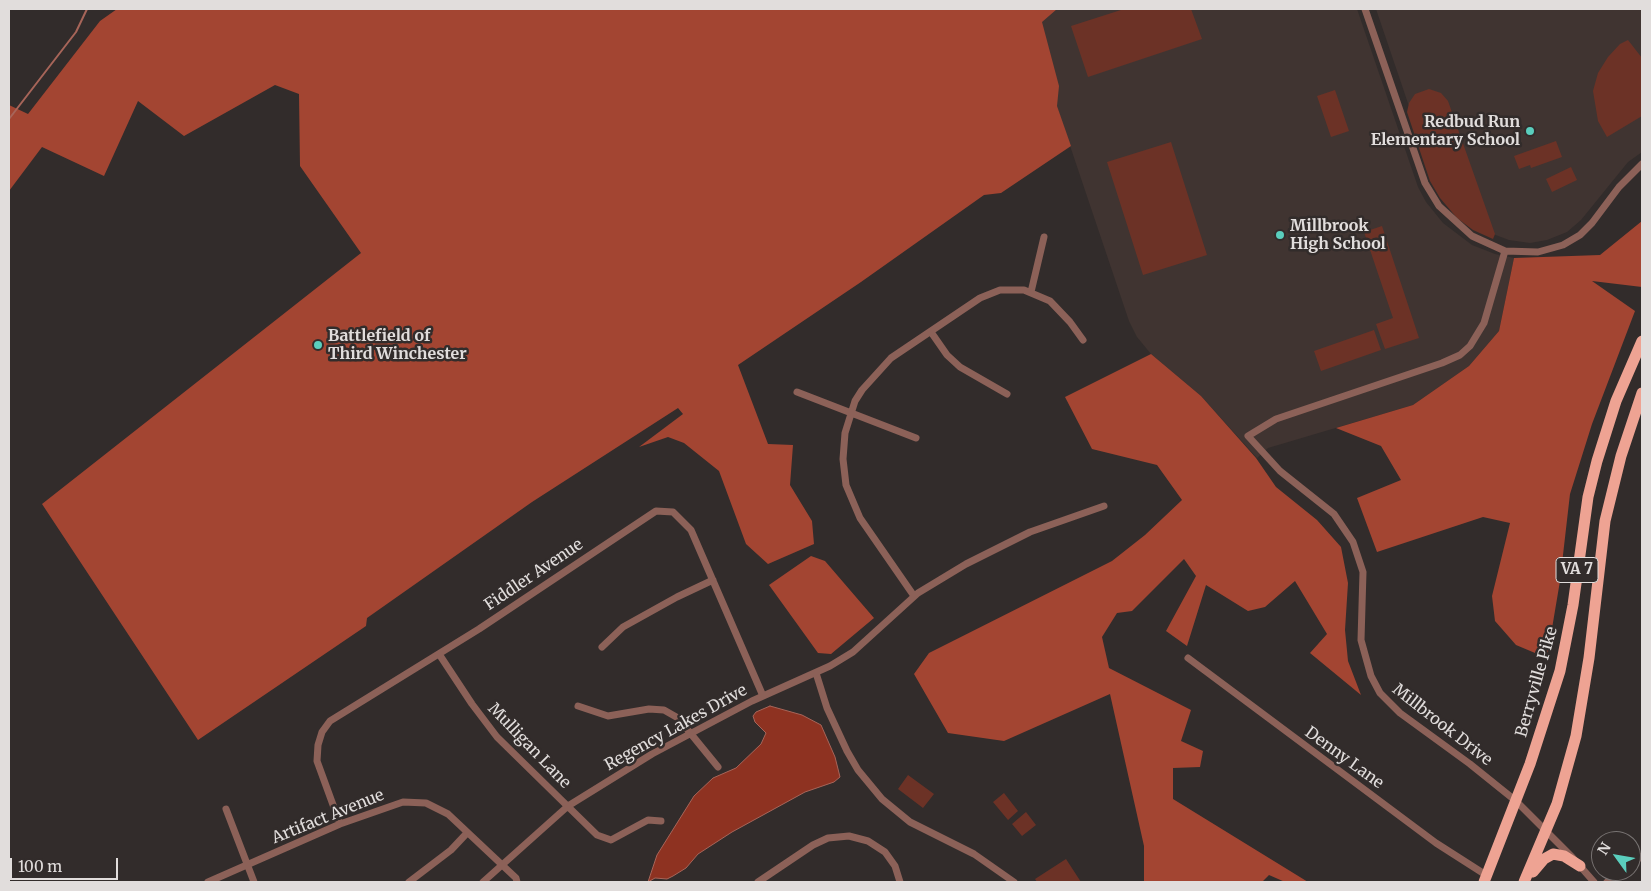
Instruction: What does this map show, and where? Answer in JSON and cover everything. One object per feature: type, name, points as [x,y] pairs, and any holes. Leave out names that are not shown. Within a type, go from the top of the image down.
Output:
[{"type":"highway","name":"Berryville Pike","points":[[1485,879],[1516,801],[1560,671],[1573,605],[1588,497],[1616,401],[1642,341]]},
{"type":"highway","name":"VA 7","points":[[1525,882],[1557,804],[1576,736],[1589,658],[1605,521],[1621,456],[1642,393]]},
{"type":"highway","points":[[1525,882],[1544,859],[1553,854],[1564,856],[1580,866]]},
{"type":"street","points":[[1365,9],[1417,162],[1431,195],[1460,228],[1485,243],[1504,251],[1538,252],[1554,249],[1570,241],[1592,223],[1619,187],[1642,164]]},
{"type":"street","points":[[1031,292],[1044,237]]},
{"type":"street","name":"Millbrook Drive","points":[[1504,251],[1484,323],[1470,346],[1460,355],[1442,363],[1276,419],[1248,436],[1280,471],[1334,514],[1353,542],[1363,572],[1361,640],[1367,666],[1380,693],[1400,713],[1516,801],[1594,882]]},
{"type":"street","points":[[914,596],[868,532],[850,498],[846,485],[843,459],[845,433],[851,413],[862,390],[878,370],[891,358],[990,293],[1012,290],[1031,292],[1057,307],[1083,340]]},
{"type":"street","points":[[931,332],[947,355],[960,367],[1007,394]]},
{"type":"street","points":[[797,392],[916,438]]},
{"type":"street","name":"Regency Lakes Drive","points":[[483,882],[568,806],[691,732],[763,696],[816,673],[853,652],[914,596],[966,564],[1005,543],[1056,522],[1104,506]]},
{"type":"street","name":"Fiddler Avenue","points":[[340,824],[317,762],[318,745],[322,732],[330,722],[439,654],[656,511],[672,512],[684,522],[700,549],[763,696]]},
{"type":"street","points":[[602,647],[623,627],[677,597],[713,580]]},
{"type":"street","name":"Mulligan Lane","points":[[439,654],[484,721],[597,836],[611,840],[648,820],[661,821]]},
{"type":"street","name":"Denny Lane","points":[[1188,658],[1485,879]]},
{"type":"street","points":[[816,673],[827,708],[853,762],[870,787],[902,816],[926,832],[974,854],[1014,882]]},
{"type":"street","points":[[578,706],[608,716],[649,708],[664,710],[678,718],[718,767]]},
{"type":"street","name":"Artifact Avenue","points":[[208,882],[340,824],[403,802],[426,803],[448,814],[516,878],[517,882]]},
{"type":"street","points":[[226,810],[246,866],[254,882]]},
{"type":"street","points":[[409,882],[451,850],[467,833]]},
{"type":"street","points":[[758,882],[813,845],[828,838],[849,836],[868,841],[885,852],[895,866],[900,882]]},
{"type":"shaded area","points":[[117,9],[1057,9],[1042,22],[1059,86],[1057,106],[1071,146],[1001,193],[984,195],[861,282],[738,365],[768,444],[793,445],[790,485],[812,521],[814,544],[768,564],[746,544],[719,471],[684,443],[668,437],[639,447],[683,414],[678,408],[532,502],[367,618],[366,626],[198,740],[42,504],[361,253],[300,166],[299,94],[275,85],[184,136],[138,101],[104,176],[42,147],[9,191],[9,105],[28,114],[100,21]]},
{"type":"shaded area","name":"Millbrook High School","points":[[1024,9],[1357,9],[1418,187],[1426,202],[1443,223],[1472,245],[1495,254],[1514,258],[1499,331],[1469,366],[1413,405],[1268,448],[1257,458],[1201,396],[1151,354],[1137,337],[1129,321]]},
{"type":"shaded area","points":[[1124,9],[1191,9],[1202,39],[1088,77],[1071,26]]},
{"type":"shaded area","name":"Redbud Run Elementary School","points":[[1376,9],[1642,9],[1642,152],[1628,162],[1581,220],[1567,232],[1547,240],[1530,243],[1509,240],[1485,231],[1431,171]]},
{"type":"shaded area","points":[[1628,40],[1642,58],[1642,116],[1607,137],[1598,121],[1593,91],[1598,73],[1608,57],[1620,44]]},
{"type":"shaded area","points":[[1429,89],[1441,93],[1448,101],[1495,234],[1493,239],[1473,230],[1457,218],[1440,198],[1430,181],[1407,112],[1409,103],[1415,94]]},
{"type":"shaded area","points":[[1335,90],[1349,131],[1331,137],[1317,96]]},
{"type":"shaded area","points":[[1556,141],[1562,157],[1531,168],[1530,165],[1519,169],[1514,156]]},
{"type":"shaded area","points":[[1171,142],[1207,255],[1143,275],[1107,162]]},
{"type":"shaded area","points":[[1571,167],[1577,180],[1552,192],[1546,179]]},
{"type":"shaded area","points":[[1642,221],[1642,287],[1592,281],[1635,311],[1592,424],[1570,494],[1560,581],[1547,658],[1516,645],[1495,621],[1492,596],[1510,523],[1483,517],[1377,552],[1357,498],[1401,480],[1381,446],[1336,428],[1413,405],[1469,366],[1499,331],[1514,258],[1600,255]]},
{"type":"shaded area","points":[[1382,226],[1419,338],[1385,349],[1376,324],[1393,318],[1364,232]]},
{"type":"shaded area","points":[[1374,330],[1381,350],[1321,371],[1314,351]]},
{"type":"shaded area","points":[[1151,354],[1201,396],[1256,458],[1276,487],[1317,520],[1341,547],[1348,583],[1345,630],[1348,661],[1361,695],[1310,653],[1327,634],[1295,581],[1265,607],[1248,611],[1206,585],[1187,646],[1166,631],[1196,576],[1184,559],[1132,611],[1117,613],[1102,637],[1109,668],[1191,710],[1181,741],[1203,751],[1200,767],[1173,768],[1173,799],[1308,882],[1285,882],[1269,875],[1262,882],[1144,882],[1144,846],[1110,694],[1004,741],[948,733],[914,674],[929,653],[1112,561],[1145,535],[1182,500],[1157,465],[1092,449],[1065,397]]},
{"type":"shaded area","points":[[811,556],[825,561],[874,618],[831,654],[818,653],[769,585]]},
{"type":"shaded area","points":[[770,706],[802,715],[821,725],[835,757],[840,777],[834,782],[805,792],[732,832],[698,854],[686,868],[673,876],[667,879],[655,878],[648,882],[657,855],[694,796],[713,778],[736,768],[761,744],[766,733],[755,722],[753,716],[756,712]]},
{"type":"shaded area","points":[[908,775],[934,794],[923,808],[898,789]]},
{"type":"shaded area","points":[[1004,793],[1018,811],[1008,820],[993,802]]},
{"type":"shaded area","points":[[1026,812],[1036,825],[1022,836],[1012,824]]},
{"type":"shaded area","points":[[1066,859],[1081,882],[1037,882],[1035,879]]},
{"type":"waterway","points":[[9,119],[76,32],[87,9]]},
{"type":"place","name":"Redbud Run Elementary School","points":[[1530,131]]},
{"type":"place","name":"Millbrook High School","points":[[1280,235]]},
{"type":"place","name":"Battlefield of Third Winchester","points":[[318,345]]}]
